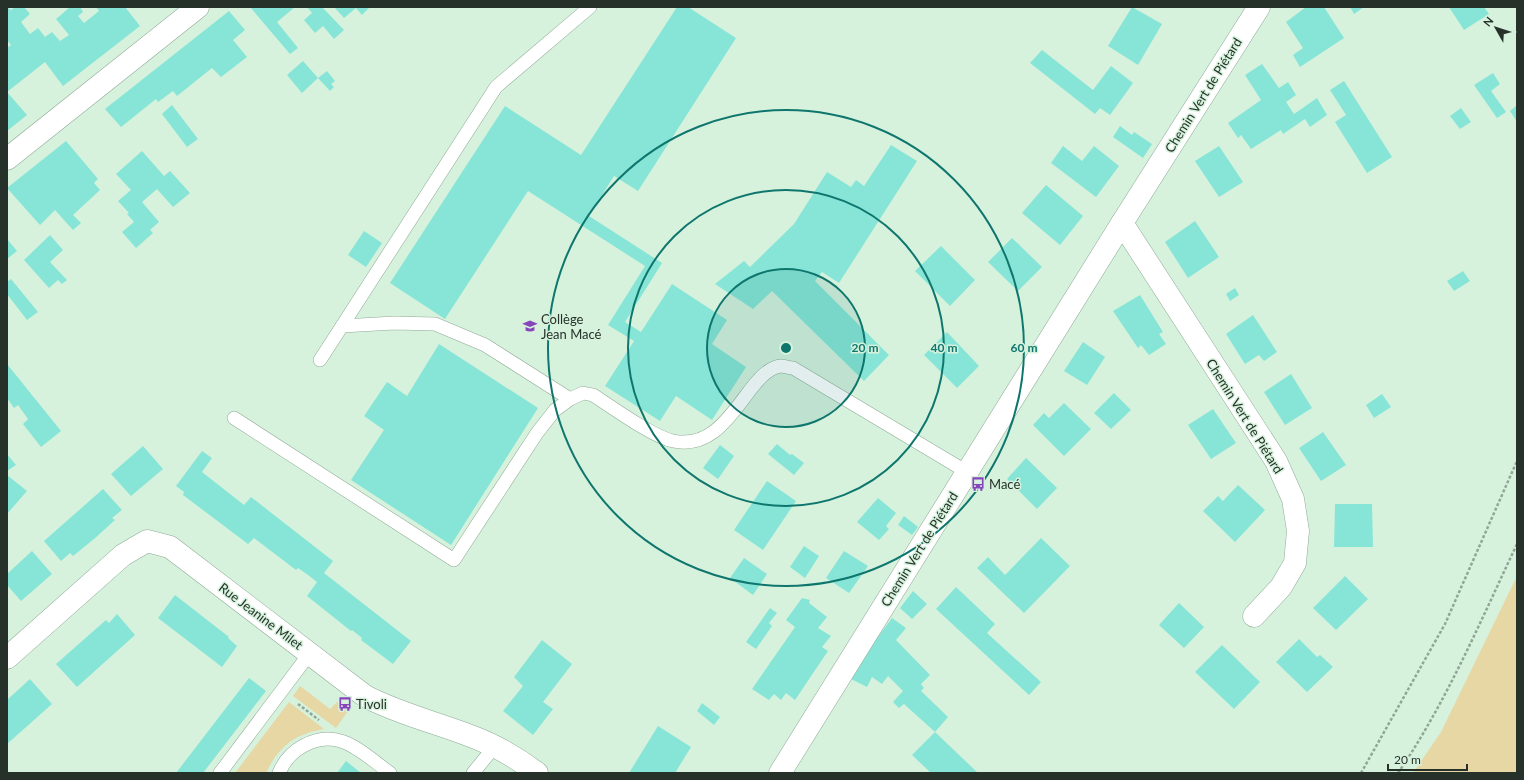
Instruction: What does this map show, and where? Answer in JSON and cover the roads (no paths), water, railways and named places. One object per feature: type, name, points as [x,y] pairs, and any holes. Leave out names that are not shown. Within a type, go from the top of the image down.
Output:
[{"type":"street","points":[[7,159],[198,7]]},
{"type":"street","name":"Chemin Vert de Piétard","points":[[780,773],[1122,223],[1259,7]]},
{"type":"street","name":"Chemin Vert de Piétard","points":[[1122,223],[1276,461],[1292,499],[1298,531],[1295,563],[1281,587],[1254,616]]},
{"type":"street","name":"Rue Jeanine Milet","points":[[7,658],[123,555],[147,541],[170,547],[365,696],[380,704],[469,735],[495,746],[520,760],[537,773]]},
{"type":"lane","points":[[320,360],[496,87],[590,7]]},
{"type":"lane","points":[[342,326],[394,323],[435,324],[485,345],[570,399]]},
{"type":"lane","points":[[234,418],[454,560],[538,432],[555,410],[570,399],[583,393],[593,395],[658,435],[673,441],[698,440],[723,424],[769,371],[780,366],[793,368],[967,472]]},
{"type":"lane","points":[[220,773],[310,654]]},
{"type":"lane","points":[[279,773],[283,765],[295,750],[309,742],[327,737],[342,740],[390,773]]},
{"type":"lane","points":[[473,773],[495,746]]},
{"type":"place","name":"Collège Jean Macé","points":[[530,326]]},
{"type":"place","name":"Macé","points":[[978,484]]},
{"type":"place","name":"Tivoli","points":[[345,704]]}]
